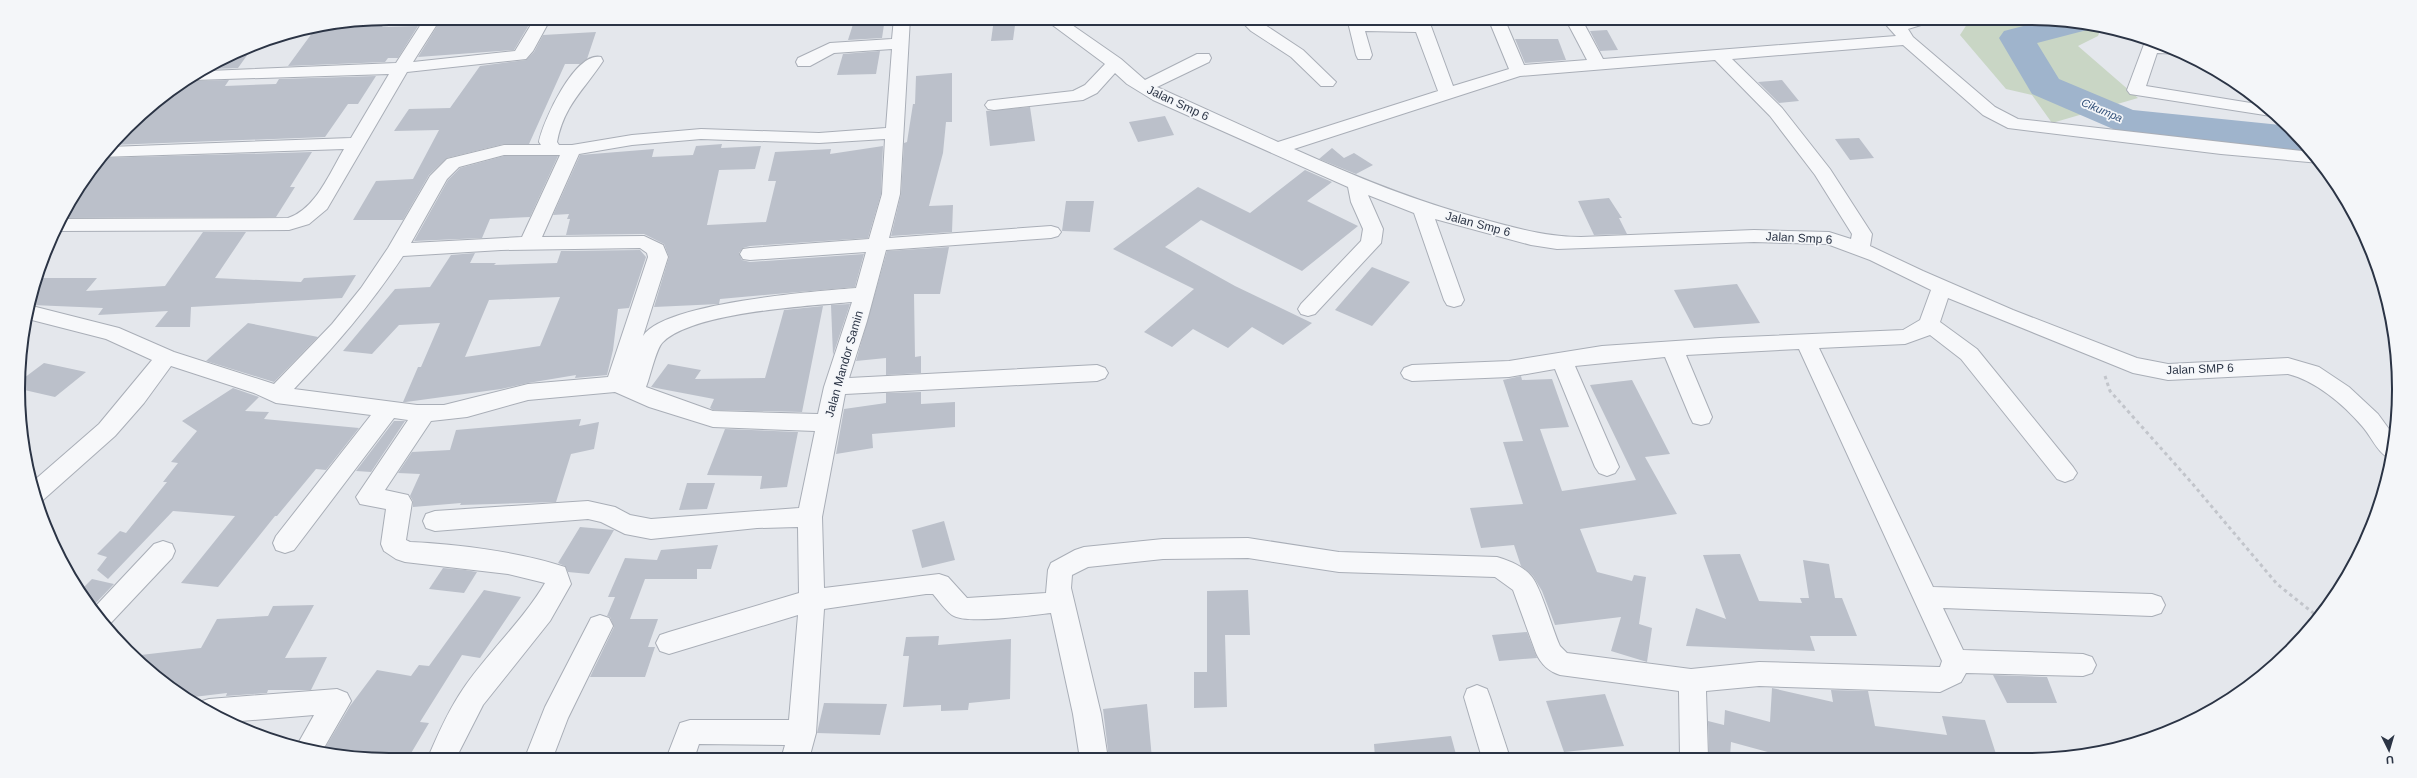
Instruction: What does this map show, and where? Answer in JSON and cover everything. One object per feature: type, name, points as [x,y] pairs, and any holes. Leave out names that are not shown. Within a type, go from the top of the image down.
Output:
[{"type":"street","points":[[65,225],[289,224],[302,220],[320,205],[401,68],[429,25]]},
{"type":"street","points":[[204,76],[401,68],[520,55],[525,51],[539,25]]},
{"type":"street","name":"Jalan Mandor Samin","points":[[797,753],[802,733],[806,691],[811,600],[810,517],[827,423],[836,387],[857,321],[891,194],[901,25]]},
{"type":"street","name":"Jalan Smp 6","points":[[1061,25],[1115,63],[1144,87],[1159,96],[1279,148],[1425,216],[1476,225],[1557,243],[1614,243],[1754,236],[1829,238],[1860,248],[1942,287]]},
{"type":"street","points":[[1253,25],[1263,34],[1293,50],[1327,82]]},
{"type":"street","points":[[1357,25],[1364,55]]},
{"type":"street","points":[[1422,25],[1448,94]]},
{"type":"street","points":[[1499,25],[1518,71]]},
{"type":"street","points":[[1577,25],[1597,64]]},
{"type":"street","points":[[1279,148],[1518,71],[1718,54],[1898,28],[1989,111],[2014,124],[2309,157]]},
{"type":"street","points":[[804,62],[830,48],[900,44]]},
{"type":"street","points":[[2151,47],[2136,90],[2261,110]]},
{"type":"street","points":[[1718,54],[1776,112],[1823,173],[1862,234],[1860,248]]},
{"type":"street","points":[[1144,87],[1204,58]]},
{"type":"street","points":[[563,150],[548,142],[552,127],[574,85],[595,61]]},
{"type":"street","points":[[994,105],[1077,96],[1091,89],[1115,63]]},
{"type":"street","points":[[276,395],[339,329],[368,293],[397,250],[438,176],[453,163],[504,150],[563,150],[632,140],[701,134],[819,138],[895,133]]},
{"type":"street","points":[[112,153],[356,143]]},
{"type":"street","points":[[529,244],[563,150]]},
{"type":"street","points":[[1308,309],[1371,243],[1373,229],[1360,202],[1357,184]]},
{"type":"street","points":[[1425,216],[1540,250]]},
{"type":"street","points":[[1425,216],[1454,300]]},
{"type":"street","points":[[750,254],[1051,232]]},
{"type":"street","points":[[397,250],[529,244],[644,242],[656,250],[658,257],[626,388]]},
{"type":"street","points":[[1412,373],[1509,369],[1602,354],[1905,337],[1921,331],[1930,324],[1942,287]]},
{"type":"street","name":"Jalan SMP 6","points":[[1942,287],[2133,365],[2168,372],[2280,366],[2311,372],[2341,393],[2370,420],[2388,444]]},
{"type":"street","points":[[626,388],[652,339],[657,333],[685,320],[782,302],[864,294]]},
{"type":"street","points":[[33,314],[112,333],[166,357],[262,388],[276,395],[425,413],[467,409],[528,392],[626,388],[713,419],[827,423]]},
{"type":"street","points":[[1930,324],[1969,354],[2065,473]]},
{"type":"street","points":[[1093,753],[1087,714],[1058,588],[1060,570],[1084,557],[1163,548],[1248,548],[1339,562],[1496,567],[1508,572],[1523,584],[1549,653],[1560,664],[1690,681],[1759,674],[1940,680],[1952,674],[1955,661],[1806,342]]},
{"type":"street","points":[[1673,349],[1701,418]]},
{"type":"street","points":[[39,490],[107,430],[136,397],[166,357]]},
{"type":"street","points":[[1562,360],[1607,467]]},
{"type":"street","points":[[836,387],[1096,373]]},
{"type":"street","points":[[285,543],[389,408]]},
{"type":"street","points":[[425,413],[368,497],[400,502],[395,522],[393,544],[405,552],[427,553],[508,564],[556,574],[558,584],[541,613],[473,697],[451,736],[444,753]]},
{"type":"street","points":[[435,520],[588,510],[608,514],[626,524],[651,528],[810,517]]},
{"type":"street","points":[[104,615],[163,551]]},
{"type":"street","points":[[669,642],[811,600],[926,584],[939,584],[961,608],[980,610],[1061,602]]},
{"type":"street","points":[[1925,597],[2152,606]]},
{"type":"street","points":[[541,753],[555,716],[600,626]]},
{"type":"street","points":[[1955,661],[2082,665]]},
{"type":"street","points":[[1690,681],[1694,700],[1694,753]]},
{"type":"street","points":[[1477,697],[1494,753]]},
{"type":"street","points":[[219,710],[337,701],[311,745]]},
{"type":"street","points":[[682,753],[690,732],[802,733]]},
{"type":"path","points":[[2097,351],[2110,391],[2192,482],[2277,584],[2314,614]]},
{"type":"green space","points":[[1966,25],[2052,26],[2100,32],[2098,36],[2078,46],[2138,98],[2052,123],[2032,95],[2006,89],[1960,35]]},
{"type":"building","points":[[438,25],[529,25],[514,50],[418,57]]},
{"type":"building","points":[[853,25],[884,25],[882,38],[848,40]]},
{"type":"building","points":[[993,25],[1015,25],[1013,40],[991,41]]},
{"type":"building","points":[[365,26],[418,26],[398,58],[388,58],[385,62],[288,66],[312,33],[341,28]]},
{"type":"building","points":[[1607,30],[1618,50],[1600,51],[1590,31]]},
{"type":"building","points":[[596,32],[587,59],[580,64],[565,64],[529,144],[504,144],[447,158],[429,175],[403,220],[353,220],[376,181],[413,179],[439,130],[394,131],[409,109],[450,108],[480,66],[526,60],[534,52],[543,35]]},
{"type":"building","points":[[1515,39],[1558,39],[1566,60],[1525,63]]},
{"type":"building","points":[[880,51],[876,74],[837,75],[843,54]]},
{"type":"building","points":[[248,54],[238,68],[217,69]]},
{"type":"building","points":[[952,73],[952,122],[946,122],[943,153],[929,206],[953,205],[952,232],[891,236],[901,194],[904,143],[907,142],[913,104],[915,104],[916,76]]},
{"type":"building","points":[[376,76],[358,104],[348,104],[325,137],[119,145],[149,115],[167,100],[195,81],[229,80],[225,86],[276,84],[279,79]]},
{"type":"building","points":[[1782,80],[1799,101],[1779,103],[1758,82]]},
{"type":"building","points":[[1030,107],[1035,141],[990,146],[986,111]]},
{"type":"building","points":[[1165,116],[1174,135],[1138,142],[1129,122]]},
{"type":"building","points":[[1859,138],[1874,158],[1850,160],[1835,139]]},
{"type":"building","points":[[722,144],[721,148],[761,146],[755,169],[719,170],[707,225],[766,222],[776,181],[768,181],[775,152],[831,149],[830,154],[883,146],[881,194],[868,238],[750,246],[743,248],[739,253],[742,260],[750,262],[864,254],[855,287],[720,299],[719,304],[654,307],[669,257],[664,244],[644,234],[566,235],[570,219],[567,219],[569,214],[553,215],[580,155],[654,149],[652,157],[693,155],[696,146]]},
{"type":"building","points":[[1332,148],[1344,158],[1354,153],[1373,165],[1356,174],[1319,159]]},
{"type":"building","points":[[312,152],[290,187],[295,187],[276,217],[68,218],[86,187],[108,158]]},
{"type":"building","points":[[504,156],[558,156],[530,217],[490,219],[482,238],[414,241],[448,180],[460,168]]},
{"type":"building","points":[[1305,170],[1332,182],[1307,201],[1358,226],[1302,271],[1201,220],[1165,247],[1235,286],[1312,323],[1283,345],[1252,327],[1228,348],[1193,329],[1172,347],[1144,332],[1194,289],[1113,249],[1198,187],[1250,213]]},
{"type":"building","points":[[1609,198],[1622,218],[1619,218],[1627,234],[1594,235],[1578,201]]},
{"type":"building","points":[[1066,201],[1094,201],[1090,232],[1062,231]]},
{"type":"building","points":[[203,232],[246,232],[215,278],[301,282],[304,278],[356,275],[342,298],[191,307],[190,327],[155,327],[168,311],[98,315],[103,308],[35,305],[42,278],[97,278],[86,291],[165,286]]},
{"type":"building","points":[[949,247],[940,294],[914,294],[915,357],[921,356],[921,373],[886,375],[886,358],[856,361],[887,251]]},
{"type":"building","points":[[640,250],[646,257],[629,308],[618,309],[613,350],[607,375],[575,378],[576,375],[501,389],[403,402],[418,367],[421,367],[440,323],[399,325],[372,354],[343,351],[395,289],[430,287],[451,255],[475,253],[470,263],[496,263],[494,265],[557,263],[561,251]],"holes":[[[560,297],[540,346],[465,357],[489,300]]]},
{"type":"building","points":[[1372,267],[1410,282],[1372,326],[1335,310]]},
{"type":"building","points":[[1737,284],[1760,323],[1694,328],[1674,290]]},
{"type":"building","points":[[850,304],[833,355],[831,305]]},
{"type":"building","points":[[823,306],[802,412],[713,410],[710,408],[714,399],[651,387],[668,364],[701,370],[695,379],[765,378],[784,310]]},
{"type":"building","points":[[248,323],[318,337],[274,382],[206,361]]},
{"type":"building","points":[[44,363],[86,372],[55,397],[25,390],[26,377]]},
{"type":"building","points":[[1521,376],[1522,380],[1552,379],[1569,427],[1540,429],[1562,491],[1636,480],[1590,385],[1632,380],[1670,454],[1645,457],[1677,514],[1580,529],[1597,572],[1632,581],[1634,575],[1646,577],[1639,624],[1652,628],[1647,662],[1611,651],[1621,617],[1555,625],[1542,591],[1533,576],[1521,566],[1514,545],[1481,548],[1470,508],[1523,504],[1503,442],[1523,441],[1503,380]]},
{"type":"building","points":[[233,388],[259,397],[245,411],[269,412],[264,419],[359,428],[326,470],[316,469],[277,516],[275,516],[218,587],[181,583],[235,516],[173,511],[108,579],[97,570],[107,557],[97,554],[120,531],[126,533],[167,482],[163,482],[178,463],[171,462],[197,431],[182,421]]},
{"type":"building","points":[[921,392],[921,404],[955,402],[955,427],[872,434],[873,448],[836,454],[844,409],[886,403],[886,393]]},
{"type":"building","points":[[581,419],[579,426],[599,422],[594,449],[571,454],[556,502],[460,505],[461,503],[413,507],[413,501],[410,496],[420,474],[398,473],[412,452],[450,450],[456,430]]},
{"type":"building","points":[[394,421],[405,421],[371,472],[356,471]]},
{"type":"building","points":[[725,429],[798,432],[787,487],[760,489],[762,476],[707,475]]},
{"type":"building","points":[[687,483],[715,483],[707,509],[679,510]]},
{"type":"building","points":[[944,521],[955,560],[922,568],[912,530]]},
{"type":"building","points":[[580,527],[614,530],[589,574],[568,572],[565,566],[558,563]]},
{"type":"building","points":[[718,545],[711,569],[697,569],[697,579],[645,579],[630,619],[658,619],[648,647],[655,647],[645,677],[590,677],[614,627],[610,617],[607,616],[615,597],[608,597],[625,558],[657,560],[661,550]]},
{"type":"building","points":[[1740,554],[1759,601],[1802,603],[1800,598],[1809,598],[1803,560],[1829,564],[1835,598],[1842,598],[1857,636],[1810,636],[1815,651],[1686,646],[1696,608],[1726,619],[1703,555]]},
{"type":"building","points":[[443,568],[477,572],[464,593],[429,589]]},
{"type":"building","points":[[92,579],[114,584],[95,604],[84,587]]},
{"type":"building","points":[[484,590],[521,597],[480,658],[462,655],[420,722],[429,723],[411,753],[365,752],[325,747],[350,706],[377,670],[411,676],[419,665],[429,666]]},
{"type":"building","points":[[1248,590],[1250,635],[1225,635],[1227,707],[1194,708],[1194,672],[1207,672],[1207,591]]},
{"type":"building","points":[[314,605],[285,658],[327,657],[311,690],[268,690],[267,693],[226,696],[227,693],[195,697],[167,678],[141,655],[201,648],[217,619],[268,616],[273,606]]},
{"type":"building","points":[[1527,632],[1537,658],[1499,661],[1492,635]]},
{"type":"building","points":[[939,636],[938,645],[1011,639],[1010,699],[969,703],[968,710],[941,711],[941,705],[903,707],[909,656],[903,656],[906,637]]},
{"type":"building","points":[[1993,675],[2047,677],[2057,703],[2007,703]]},
{"type":"building","points":[[1772,688],[1833,702],[1831,690],[1868,691],[1875,726],[1947,735],[1942,716],[1985,720],[1996,753],[1771,753],[1731,742],[1730,753],[1709,753],[1708,721],[1724,725],[1725,710],[1770,722]]},
{"type":"building","points":[[1605,694],[1624,746],[1564,752],[1546,701]]},
{"type":"building","points":[[824,703],[887,704],[880,735],[817,733]]},
{"type":"building","points":[[1147,704],[1151,753],[1108,753],[1103,709]]},
{"type":"building","points":[[1451,736],[1456,753],[1375,753],[1374,744]]},
{"type":"waterway","name":"Cikumpa","points":[[2060,27],[2016,38],[2045,86],[2126,121],[2291,138]]}]
